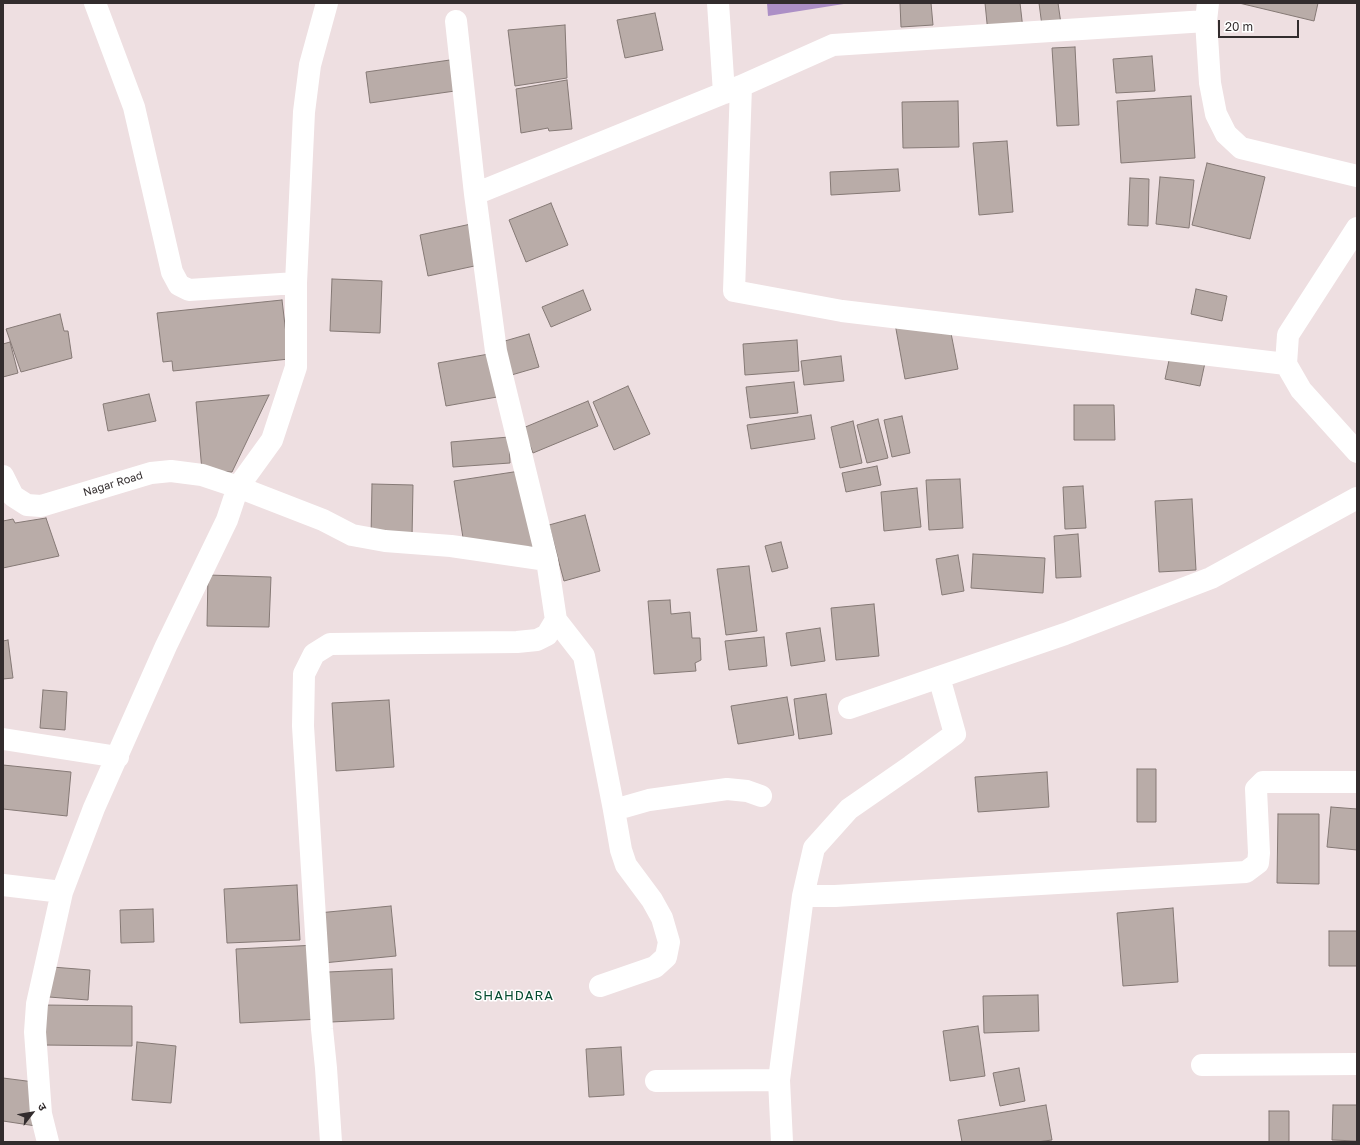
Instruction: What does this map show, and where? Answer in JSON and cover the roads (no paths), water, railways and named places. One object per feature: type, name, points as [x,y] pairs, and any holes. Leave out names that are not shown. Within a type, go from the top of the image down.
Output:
[{"type":"street","points":[[95,3],[134,107],[172,272],[179,285],[189,290],[296,283]]},
{"type":"street","points":[[48,1142],[41,1114],[35,1032],[37,1004],[62,892],[94,808],[118,757],[166,646],[227,520],[238,487],[272,440],[296,367],[296,283],[304,112],[310,65],[327,3]]},
{"type":"street","points":[[718,3],[733,89],[734,291],[842,311],[1286,364]]},
{"type":"street","points":[[475,194],[733,89],[833,45],[1207,12],[1210,82],[1216,114],[1226,134],[1241,148],[1357,176]]},
{"type":"street","points":[[456,21],[475,194],[496,351],[546,560],[556,620],[584,656],[621,850],[626,864],[652,900],[662,918],[669,942],[666,957],[655,967],[600,986]]},
{"type":"street","points":[[1357,228],[1288,335],[1286,364],[1301,390],[1357,452]]},
{"type":"street","name":"Nagar Road","points":[[3,476],[13,496],[27,505],[41,506],[150,473],[171,471],[202,475],[238,487],[323,520],[352,535],[385,541],[451,546],[546,560]]},
{"type":"street","points":[[849,708],[1064,634],[1211,578],[1357,498]]},
{"type":"street","points":[[331,1142],[303,726],[304,674],[314,654],[330,644],[518,642],[536,640],[547,635],[556,620]]},
{"type":"street","points":[[782,1142],[779,1080],[803,896],[814,848],[849,809],[955,734],[939,677]]},
{"type":"street","points":[[3,739],[118,757]]},
{"type":"street","points":[[803,896],[835,896],[1246,872],[1258,863],[1259,853],[1256,789],[1263,782],[1357,782]]},
{"type":"street","points":[[614,810],[649,800],[727,789],[747,791],[761,796]]},
{"type":"street","points":[[3,885],[62,892]]},
{"type":"street","points":[[1202,1065],[1357,1064]]},
{"type":"street","points":[[656,1082],[779,1080]]},
{"type":"district","name":"SHAHDARA","points":[[514,996]]}]
